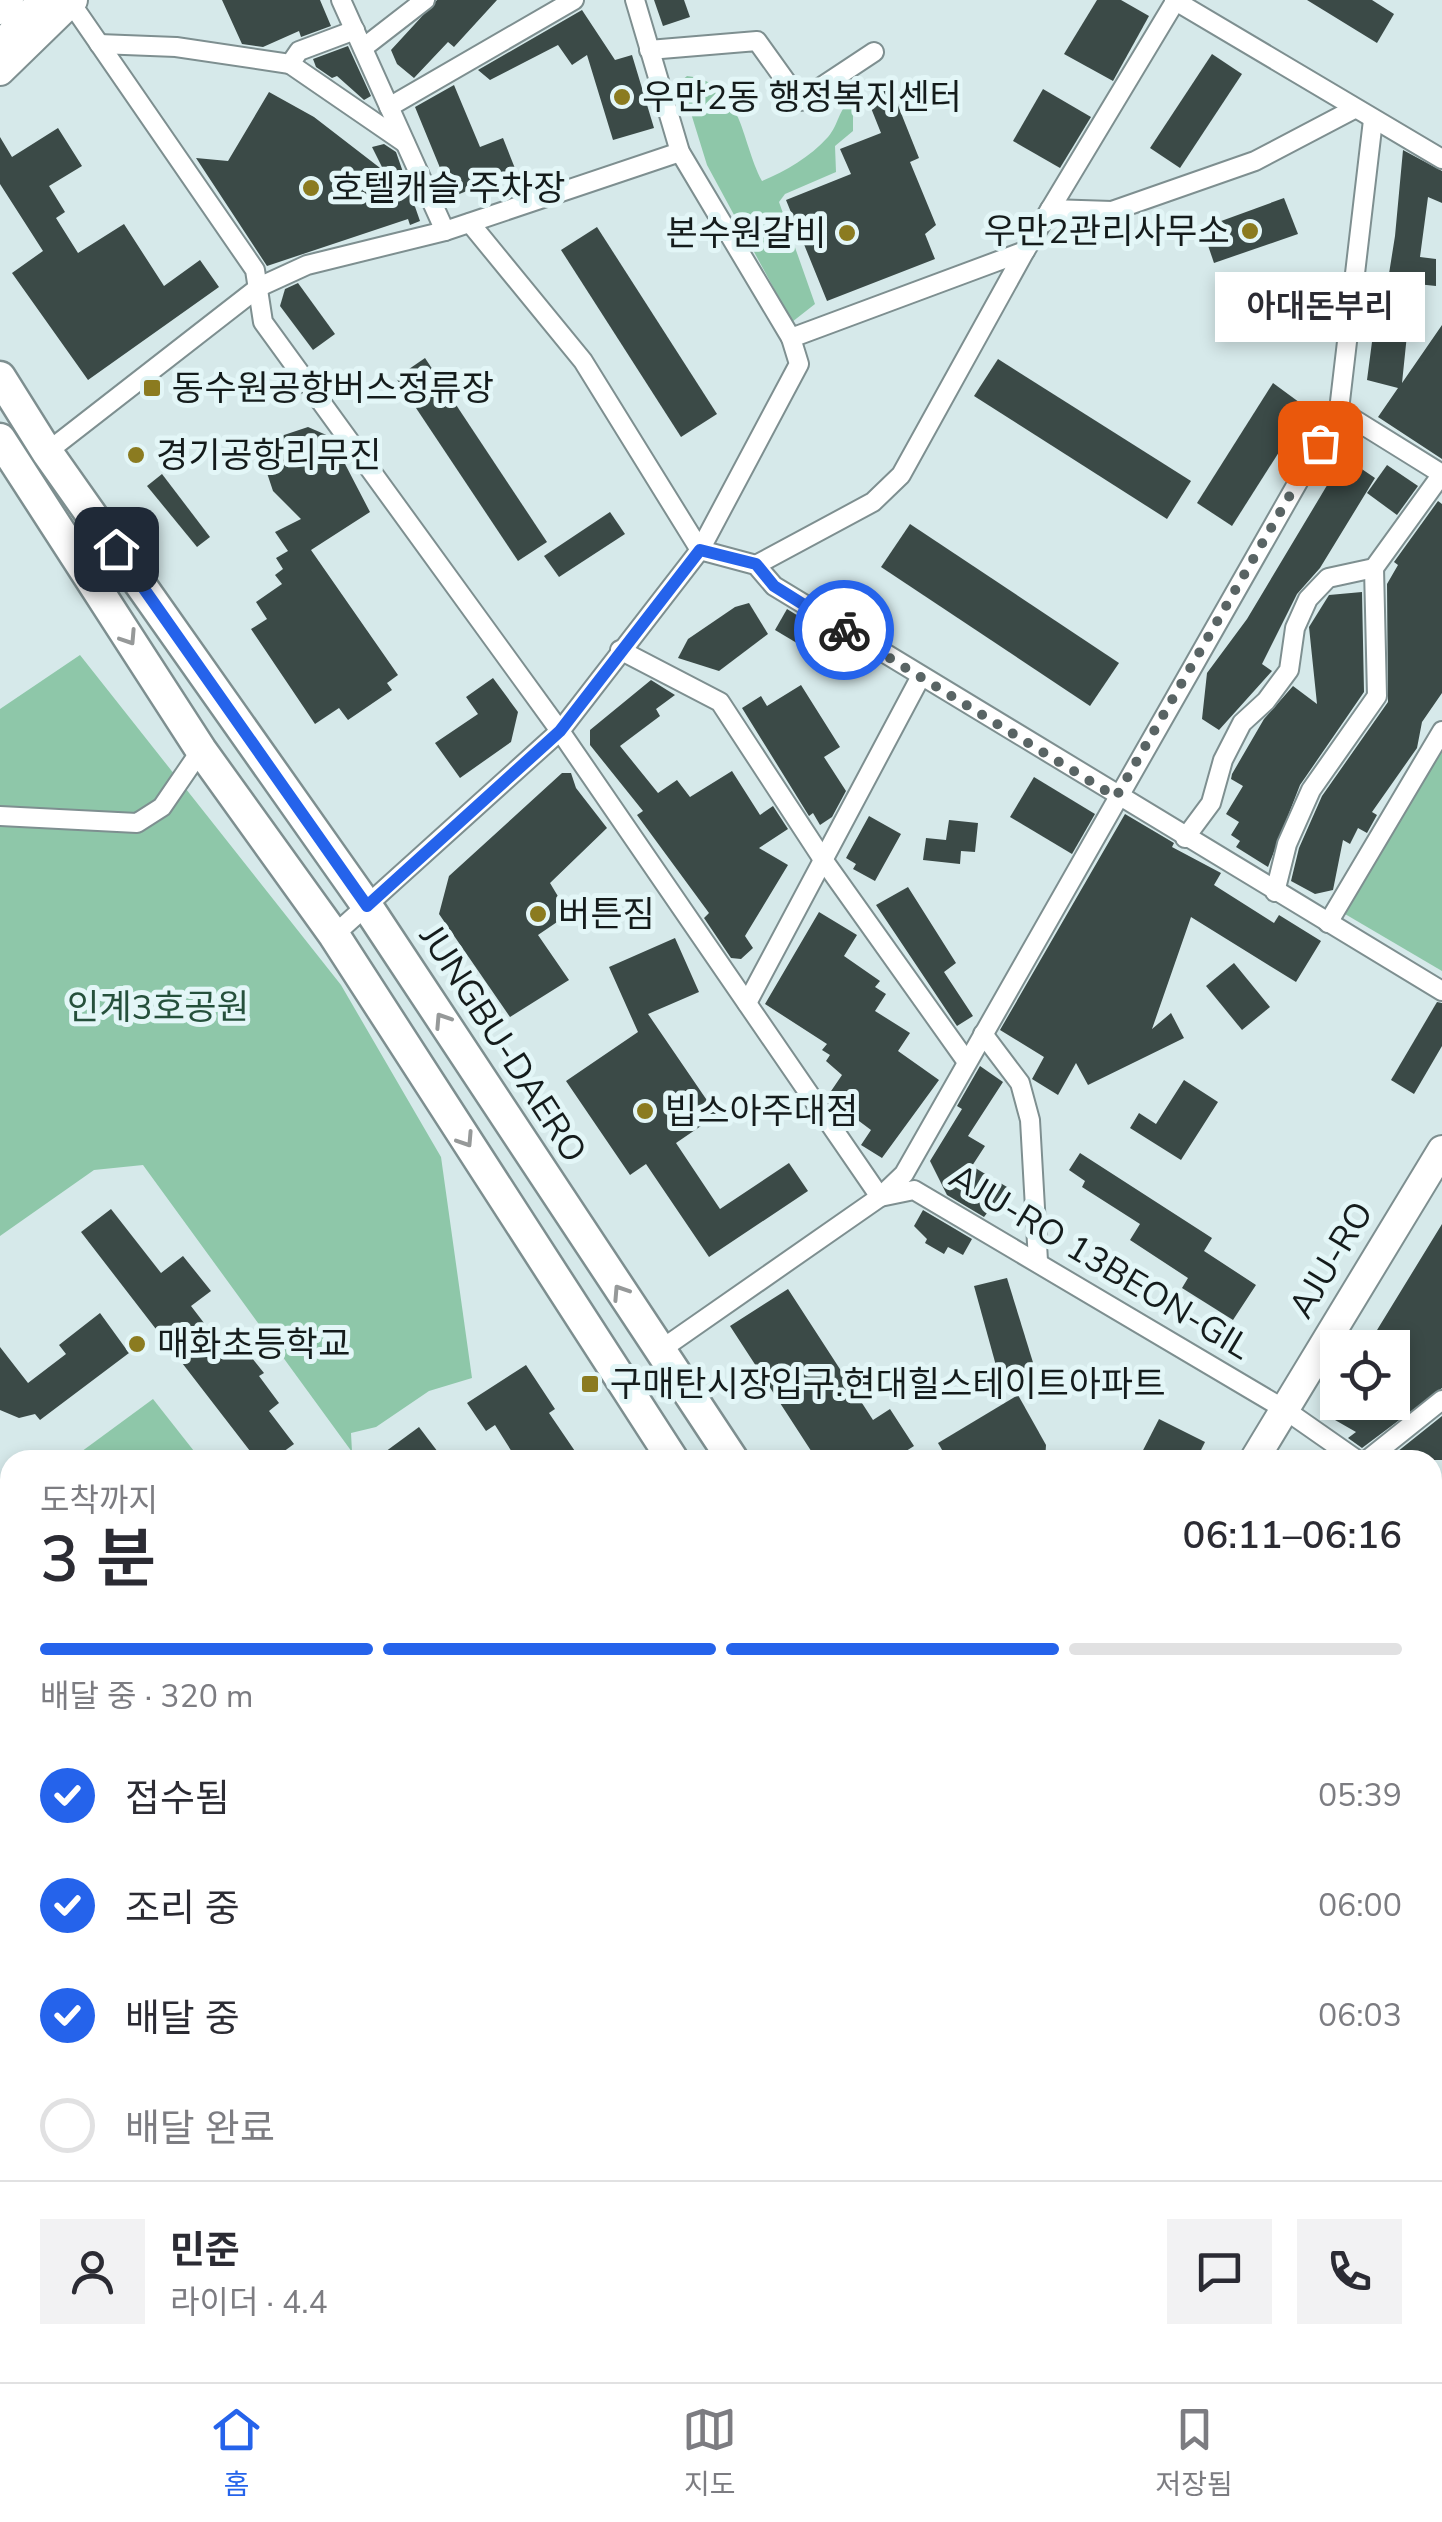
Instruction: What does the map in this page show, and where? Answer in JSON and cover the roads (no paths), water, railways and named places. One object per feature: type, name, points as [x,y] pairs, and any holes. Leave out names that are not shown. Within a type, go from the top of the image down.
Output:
[{"type":"main road","name":"JUNGBU-DAERO","points":[[0,377],[47,452],[367,906],[726,1450]]},
{"type":"main road","points":[[0,439],[201,750],[334,935],[667,1450]]},
{"type":"street","points":[[0,10],[9,0]]},
{"type":"street","points":[[341,0],[445,232]]},
{"type":"street","points":[[363,48],[425,0]]},
{"type":"street","points":[[389,106],[574,0]]},
{"type":"street","points":[[334,935],[560,731],[700,550],[799,364],[791,338],[680,152],[634,0]]},
{"type":"street","points":[[756,564],[873,502],[901,475],[1025,251],[1175,0],[1442,159]]},
{"type":"street","points":[[62,1],[99,44],[256,270],[263,322],[560,731],[880,1197]]},
{"type":"street","points":[[0,46],[62,1]]},
{"type":"street","points":[[0,72],[62,1]]},
{"type":"street","points":[[290,64],[299,50],[354,30]]},
{"type":"street","points":[[650,50],[757,41],[800,101],[874,52]]},
{"type":"street","points":[[99,44],[176,47],[290,64],[405,144]]},
{"type":"street","points":[[1050,209],[1112,211],[1255,161],[1354,109]]},
{"type":"street","points":[[658,1350],[880,1197],[904,1174],[1339,410],[1373,120]]},
{"type":"street","points":[[47,452],[259,287],[308,266],[445,232],[680,152]]},
{"type":"street","points":[[470,223],[583,361],[700,550],[756,564],[774,586],[920,678],[1442,991]]},
{"type":"street","points":[[791,338],[1025,251]]},
{"type":"street","points":[[1275,892],[1287,844],[1312,790],[1377,696],[1374,568],[1442,474],[1339,410]]},
{"type":"street","points":[[1185,838],[1210,803],[1223,760],[1242,723],[1266,701],[1289,670],[1295,628],[1308,599],[1328,578],[1374,568]]},
{"type":"street","points":[[620,650],[720,702],[824,861],[967,1062]]},
{"type":"street","points":[[746,1003],[920,678]]},
{"type":"street","points":[[1328,924],[1442,731]]},
{"type":"street","points":[[0,816],[138,823],[162,807],[201,750]]},
{"type":"street","points":[[982,1034],[1020,1082],[1030,1120],[1038,1260]]},
{"type":"street","name":"AJU-RO","points":[[1260,1450],[1442,1150]]},
{"type":"street","name":"AJU-RO 13BEON-GIL","points":[[880,1197],[914,1190],[1284,1408]]},
{"type":"street","points":[[1380,1450],[1442,1400]]},
{"type":"street","points":[[1284,1408],[1343,1450]]},
{"type":"place","name":"우만2동 행정복지센터","points":[[622,97]]},
{"type":"place","name":"호텔캐슬 주차장","points":[[311,188]]},
{"type":"place","name":"우만2관리사무소","points":[[1250,231]]},
{"type":"place","name":"본수원갈비","points":[[847,233]]},
{"type":"place","name":"동수원공항버스정류장","points":[[152,388]]},
{"type":"place","name":"아대돈부리","points":[[1320,443]]},
{"type":"place","name":"경기공항리무진","points":[[136,455]]},
{"type":"place","name":"버튼짐","points":[[538,914]]},
{"type":"place","name":"빕스아주대점","points":[[645,1111]]},
{"type":"place","name":"매화초등학교","points":[[137,1344]]},
{"type":"place","name":"구매탄시장입구.현대힐스테이트아파트","points":[[590,1384]]},
{"type":"park label","name":"인계3호공원","points":[[158,1007]]}]
